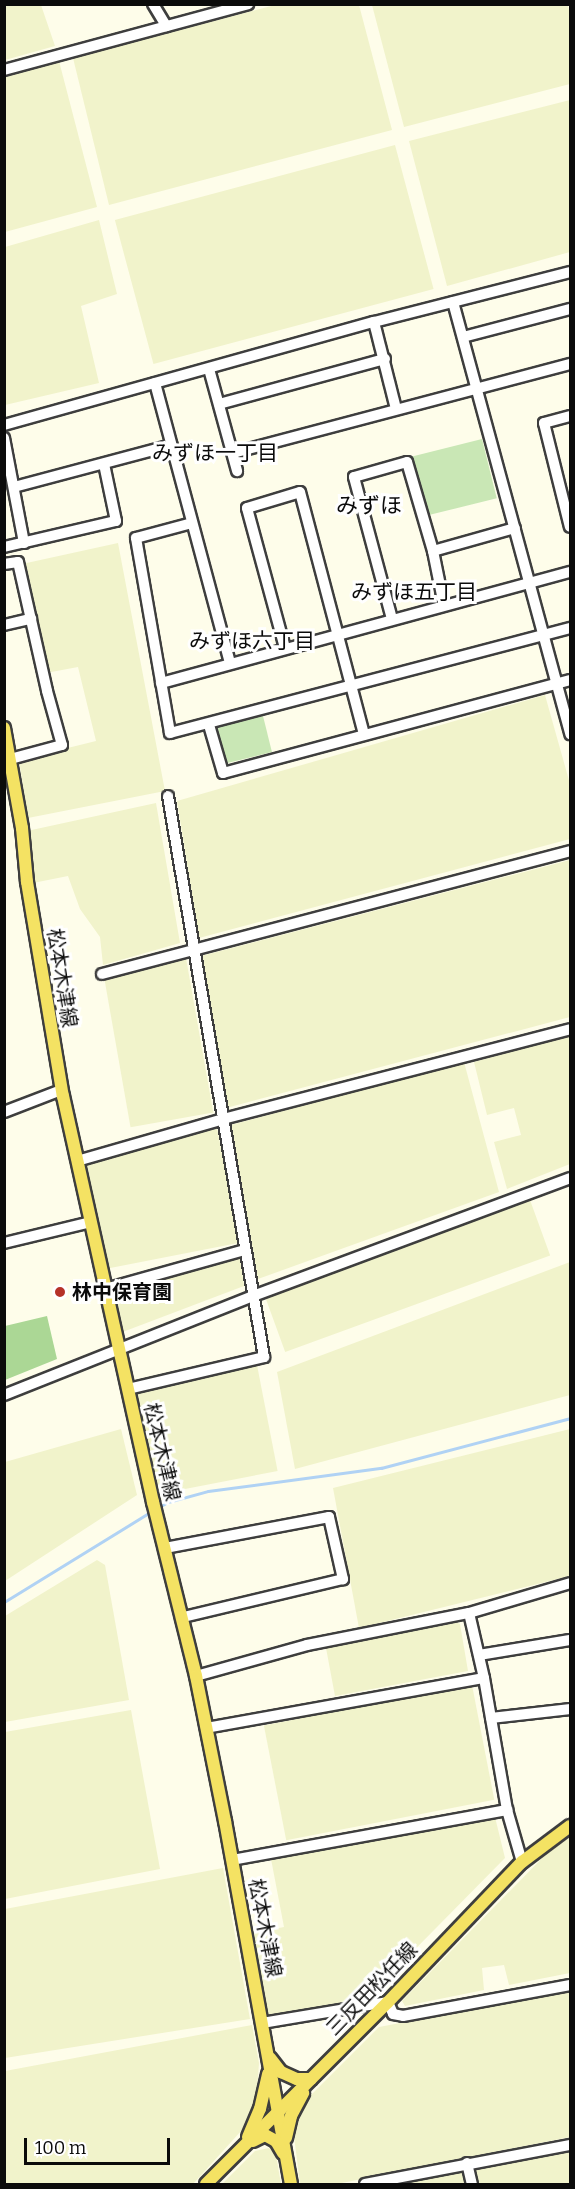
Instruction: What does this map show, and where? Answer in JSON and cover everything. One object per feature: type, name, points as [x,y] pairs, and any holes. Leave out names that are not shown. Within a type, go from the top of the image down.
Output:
[{"type":"main road","name":"松本木津線","points":[[4,728],[62,1090],[153,1502],[196,1676],[291,2184]]},
{"type":"main road","name":"三反田松任線","points":[[206,2184],[388,2002],[522,1862],[570,1826]]},
{"type":"main road","points":[[267,2049],[272,2062],[281,2072],[297,2079],[311,2079],[291,2116],[286,2154]]},
{"type":"main road","points":[[244,2146],[260,2109],[270,2063]]},
{"type":"main road","points":[[244,2146],[265,2135],[276,2141],[286,2154]]},
{"type":"street","points":[[153,4],[166,26]]},
{"type":"street","points":[[4,70],[166,26],[218,8],[248,4]]},
{"type":"street","points":[[4,424],[374,322],[570,272]]},
{"type":"street","points":[[453,302],[570,734]]},
{"type":"street","points":[[463,337],[570,309]]},
{"type":"street","points":[[374,322],[396,409]]},
{"type":"street","points":[[219,404],[385,359]]},
{"type":"street","points":[[233,453],[570,364]]},
{"type":"street","points":[[209,369],[237,471]]},
{"type":"street","points":[[155,383],[230,663]]},
{"type":"street","points":[[570,416],[544,423],[570,527]]},
{"type":"street","points":[[4,438],[24,543]]},
{"type":"street","points":[[14,487],[172,445]]},
{"type":"street","points":[[392,619],[354,477],[407,462],[433,551],[444,605]]},
{"type":"street","points":[[4,547],[116,521],[104,464]]},
{"type":"street","points":[[285,648],[246,508],[300,492],[364,735]]},
{"type":"street","points":[[192,523],[136,538],[170,734],[570,628]]},
{"type":"street","points":[[433,551],[514,528]]},
{"type":"street","points":[[4,564],[18,562],[47,692],[62,745],[10,759]]},
{"type":"street","points":[[161,683],[570,572]]},
{"type":"street","points":[[4,625],[30,619]]},
{"type":"street","points":[[209,725],[223,772],[570,680]]},
{"type":"street","points":[[128,1389],[264,1357],[168,796]]},
{"type":"street","points":[[102,974],[193,952],[570,851]]},
{"type":"street","points":[[77,1161],[223,1119],[570,1029]]},
{"type":"street","points":[[4,1112],[62,1090]]},
{"type":"street","points":[[4,1395],[119,1347],[570,1178]]},
{"type":"street","points":[[4,1243],[91,1222]]},
{"type":"street","points":[[105,1289],[245,1250]]},
{"type":"street","points":[[165,1548],[329,1517],[343,1579],[183,1617]]},
{"type":"street","points":[[196,1676],[307,1645],[469,1613],[570,1583]]},
{"type":"street","points":[[469,1613],[484,1678],[507,1810],[522,1862]]},
{"type":"street","points":[[479,1655],[570,1640]]},
{"type":"street","points":[[206,1728],[484,1678]]},
{"type":"street","points":[[491,1718],[570,1709]]},
{"type":"street","points":[[232,1860],[507,1810]]},
{"type":"street","points":[[262,2024],[388,2002],[393,2014],[403,2016],[570,1985]]},
{"type":"street","points":[[365,2184],[570,2145]]},
{"type":"street","points":[[467,2163],[472,2184]]},
{"type":"green space","points":[[5,4],[41,5],[55,46],[5,60]]},
{"type":"green space","points":[[279,4],[359,5],[392,130],[109,205],[73,58]]},
{"type":"green space","points":[[372,5],[568,5],[570,84],[404,127]]},
{"type":"green space","points":[[59,61],[97,207],[5,232],[5,76]]},
{"type":"green space","points":[[570,100],[570,252],[447,286],[409,141]]},
{"type":"green space","points":[[395,145],[434,289],[153,364],[115,220]]},
{"type":"green space","points":[[99,220],[117,294],[81,306],[99,383],[5,405],[5,247]]},
{"type":"green space","points":[[482,439],[497,498],[427,516],[412,456]]},
{"type":"green space","points":[[118,543],[165,791],[28,818],[19,760],[96,741],[78,667],[46,673],[22,564]]},
{"type":"green space","points":[[545,695],[570,784],[570,839],[199,938],[177,801]]},
{"type":"green space","points":[[263,716],[272,752],[224,764],[215,728]]},
{"type":"green space","points":[[156,803],[180,943],[103,965],[100,937],[80,909],[68,876],[33,883],[27,831]]},
{"type":"green space","points":[[570,860],[570,1017],[226,1108],[201,956]]},
{"type":"green space","points":[[186,958],[213,1113],[131,1127],[103,973]]},
{"type":"green space","points":[[570,1035],[570,1164],[507,1189],[494,1142],[521,1135],[514,1108],[487,1115],[474,1062]]},
{"type":"green space","points":[[464,1062],[499,1192],[258,1279],[231,1125]]},
{"type":"green space","points":[[217,1128],[239,1243],[104,1269],[82,1154]]},
{"type":"green space","points":[[530,1200],[550,1255],[285,1352],[265,1296]]},
{"type":"green space","points":[[240,1256],[244,1286],[120,1333],[109,1291]]},
{"type":"green space","points":[[570,1262],[570,1395],[295,1469],[277,1372]]},
{"type":"green space","points":[[47,1316],[57,1359],[5,1380],[5,1326]]},
{"type":"green space","points":[[257,1365],[278,1471],[154,1495],[133,1389]]},
{"type":"green space","points":[[121,1429],[137,1495],[5,1581],[5,1462]]},
{"type":"green space","points":[[570,1429],[570,1576],[359,1628],[333,1488]]},
{"type":"green space","points":[[97,1560],[105,1565],[129,1700],[5,1722],[5,1616]]},
{"type":"green space","points":[[449,1619],[460,1624],[468,1671],[335,1696],[326,1648]]},
{"type":"green space","points":[[472,1685],[494,1800],[286,1840],[264,1725]]},
{"type":"green space","points":[[131,1710],[160,1869],[5,1899],[5,1732]]},
{"type":"green space","points":[[495,1817],[505,1858],[367,1998],[268,2016],[253,1933],[284,1927],[271,1859]]},
{"type":"green space","points":[[570,1836],[570,1973],[509,1985],[504,1965],[482,1968],[484,1990],[405,2006],[402,2001],[554,1846]]},
{"type":"green space","points":[[223,1868],[250,2019],[5,2058],[5,1909]]},
{"type":"green space","points":[[570,1991],[570,2137],[337,2184],[300,2184],[294,2136],[303,2103],[379,2027]]},
{"type":"green space","points":[[252,2025],[259,2063],[257,2091],[251,2113],[242,2130],[193,2184],[5,2184],[5,2071]]},
{"type":"green space","points":[[269,2148],[276,2155],[281,2184],[222,2184],[255,2151]]},
{"type":"green space","points":[[570,2150],[570,2184],[479,2184],[475,2167]]},
{"type":"green space","points":[[463,2168],[466,2184],[385,2184]]},
{"type":"waterway","points":[[157,1508],[168,1502],[208,1491],[381,1468],[570,1418]]},
{"type":"waterway","points":[[4,1602],[152,1511]]},
{"type":"place","name":"林中保育園","points":[[60,1292]]},
{"type":"district","name":"みずほ一丁目","points":[[215,453]]},
{"type":"district","name":"みずほ","points":[[369,506]]},
{"type":"district","name":"みずほ五丁目","points":[[414,592]]},
{"type":"district","name":"みずほ六丁目","points":[[252,641]]}]
